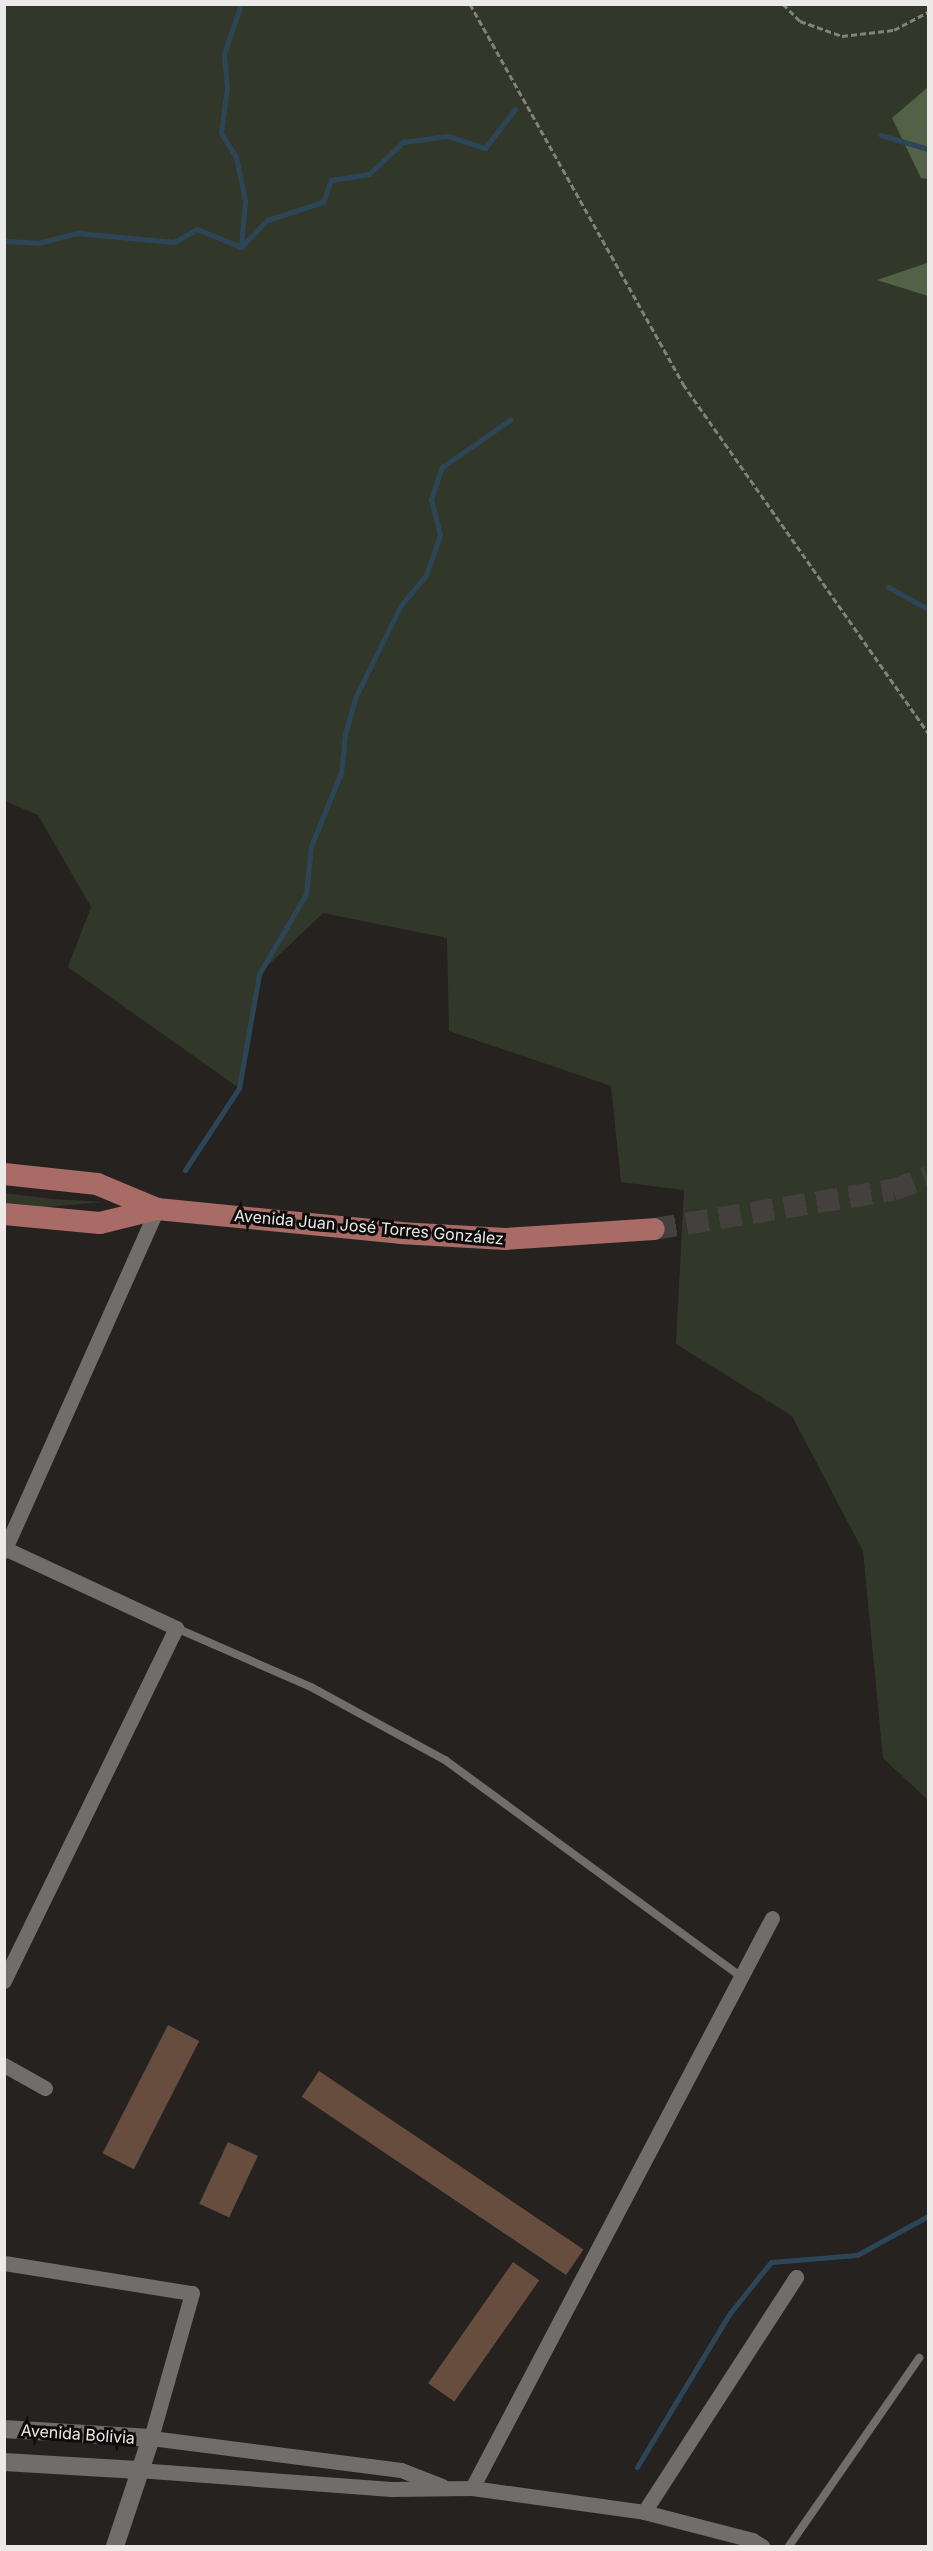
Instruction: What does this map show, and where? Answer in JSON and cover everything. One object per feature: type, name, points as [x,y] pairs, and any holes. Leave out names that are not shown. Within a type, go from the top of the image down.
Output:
[{"type":"main road","name":"Avenida Juan José Torres González","points":[[4,1174],[97,1184],[157,1209],[400,1233],[505,1239],[654,1229]]},
{"type":"main road","name":"Avenida Juan José Torres González","points":[[4,1214],[100,1223],[157,1209]]},
{"type":"street","points":[[4,1981],[176,1628],[5,1549],[157,1209]]},
{"type":"street","points":[[472,2488],[739,1975],[772,1918]]},
{"type":"street","points":[[4,2065],[45,2088]]},
{"type":"street","points":[[4,2263],[192,2293],[151,2438],[138,2470],[115,2547]]},
{"type":"street","points":[[644,2512],[796,2277]]},
{"type":"street","name":"Avenida Bolivia","points":[[4,2429],[151,2438]]},
{"type":"street","points":[[151,2438],[401,2470],[442,2486]]},
{"type":"street","name":"Avenida Bolivia","points":[[4,2462],[138,2470]]},
{"type":"street","points":[[138,2470],[391,2489],[442,2486],[472,2488],[644,2512],[752,2540],[762,2547]]},
{"type":"lane","points":[[176,1628],[311,1687],[445,1760],[739,1975]]},
{"type":"lane","points":[[789,2547],[919,2358]]},
{"type":"path","points":[[470,4],[684,384],[928,733]]},
{"type":"path","points":[[783,4],[800,21],[842,36],[894,30],[928,12]]},
{"type":"green space","points":[[4,5],[928,5],[928,1800],[883,1758],[863,1551],[792,1416],[676,1344],[684,1190],[621,1182],[611,1086],[449,1031],[447,938],[323,913],[259,974],[239,1088],[68,967],[91,907],[38,815],[5,801]]},
{"type":"green space","points":[[928,87],[928,179],[921,178],[892,118]]},
{"type":"green space","points":[[927,263],[928,296],[877,280]]},
{"type":"green space","points":[[5,1193],[103,1202],[35,1208],[5,1205]]},
{"type":"building","points":[[168,2025],[199,2041],[134,2169],[103,2153]]},
{"type":"building","points":[[319,2071],[583,2249],[566,2275],[302,2097]]},
{"type":"building","points":[[228,2142],[258,2156],[229,2218],[199,2204]]},
{"type":"building","points":[[513,2262],[539,2280],[454,2402],[428,2383]]},
{"type":"waterway","points":[[241,4],[224,54],[227,88],[221,133],[236,157],[245,201],[241,246]]},
{"type":"waterway","points":[[4,241],[38,243],[77,233],[174,242],[197,229],[241,247],[267,220],[323,202],[331,180],[369,174],[403,142],[448,136],[485,148],[515,109]]},
{"type":"waterway","points":[[881,135],[928,149]]},
{"type":"waterway","points":[[185,1170],[239,1088],[259,974],[306,894],[311,846],[341,773],[345,734],[355,698],[401,605],[426,575],[440,535],[431,499],[442,467],[510,420]]},
{"type":"waterway","points":[[888,587],[928,609]]},
{"type":"waterway","points":[[637,2467],[730,2313],[771,2262],[857,2255],[928,2216]]},
{"type":"tunnel","points":[[654,1229],[893,1190],[928,1177]]}]
